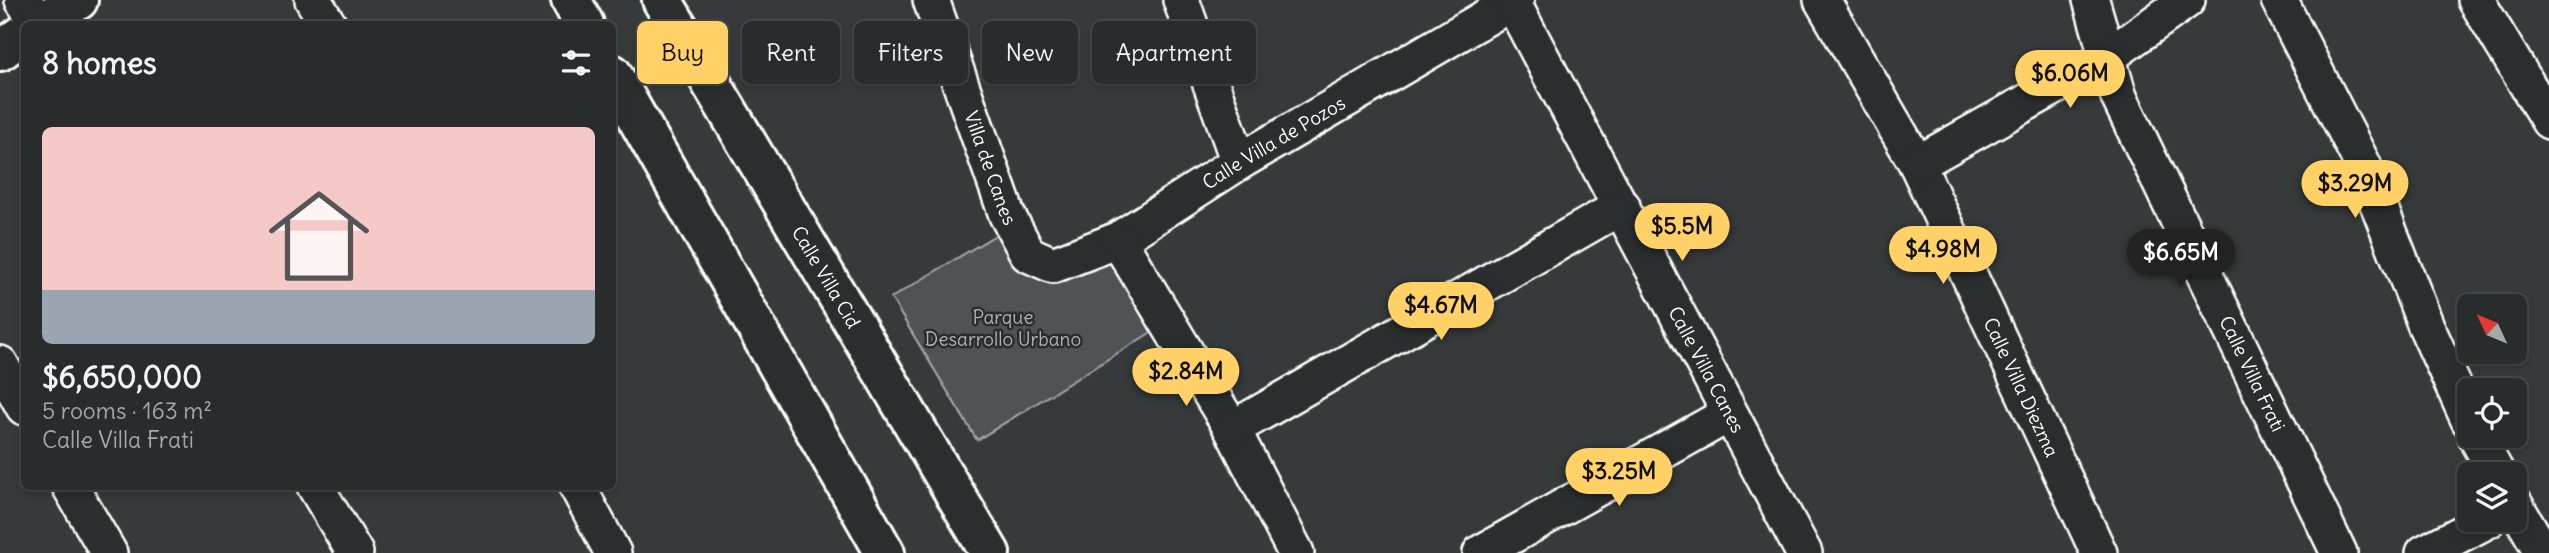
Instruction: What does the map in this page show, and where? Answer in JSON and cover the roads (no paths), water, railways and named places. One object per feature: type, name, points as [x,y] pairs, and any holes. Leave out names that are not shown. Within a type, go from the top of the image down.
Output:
[{"type":"street","points":[[23,0],[37,21]]},
{"type":"street","points":[[44,21],[78,0]]},
{"type":"street","points":[[313,0],[326,21]]},
{"type":"street","points":[[570,0],[582,21]]},
{"type":"street","name":"Calle Villa Cid","points":[[662,0],[990,553]]},
{"type":"street","name":"Villa de Canes","points":[[931,0],[1007,215],[1028,254]]},
{"type":"street","points":[[1181,0],[1239,162]]},
{"type":"street","name":"Calle Villa Diezma","points":[[1822,0],[1917,164],[2099,553]]},
{"type":"street","name":"Calle Villa Frati","points":[[2091,0],[2119,97],[2339,553]]},
{"type":"street","points":[[1917,164],[2106,58],[2188,0]]},
{"type":"street","points":[[2279,0],[2363,165],[2426,326],[2457,394]]},
{"type":"street","points":[[2476,0],[2549,121]]},
{"type":"street","name":"Calle Villa de Pozos","points":[[1028,254],[1053,265],[1118,240],[1239,162],[1513,1]]},
{"type":"street","name":"Calle Villa Canes","points":[[1513,1],[1804,553]]},
{"type":"street","points":[[0,51],[21,36]]},
{"type":"street","points":[[616,81],[885,553]]},
{"type":"street","points":[[1232,429],[1622,206]]},
{"type":"street","points":[[1118,240],[1232,429],[1296,553]]},
{"type":"street","points":[[0,364],[21,402]]},
{"type":"street","points":[[1481,553],[1729,414]]},
{"type":"street","points":[[72,490],[108,553]]},
{"type":"street","points":[[317,490],[355,553]]},
{"type":"street","points":[[579,490],[613,553]]},
{"type":"street","points":[[2527,526],[2543,553]]},
{"type":"street","points":[[2424,553],[2465,532]]},
{"type":"park label","name":"Parque Desarrollo Urbano","points":[[1003,328]]}]
